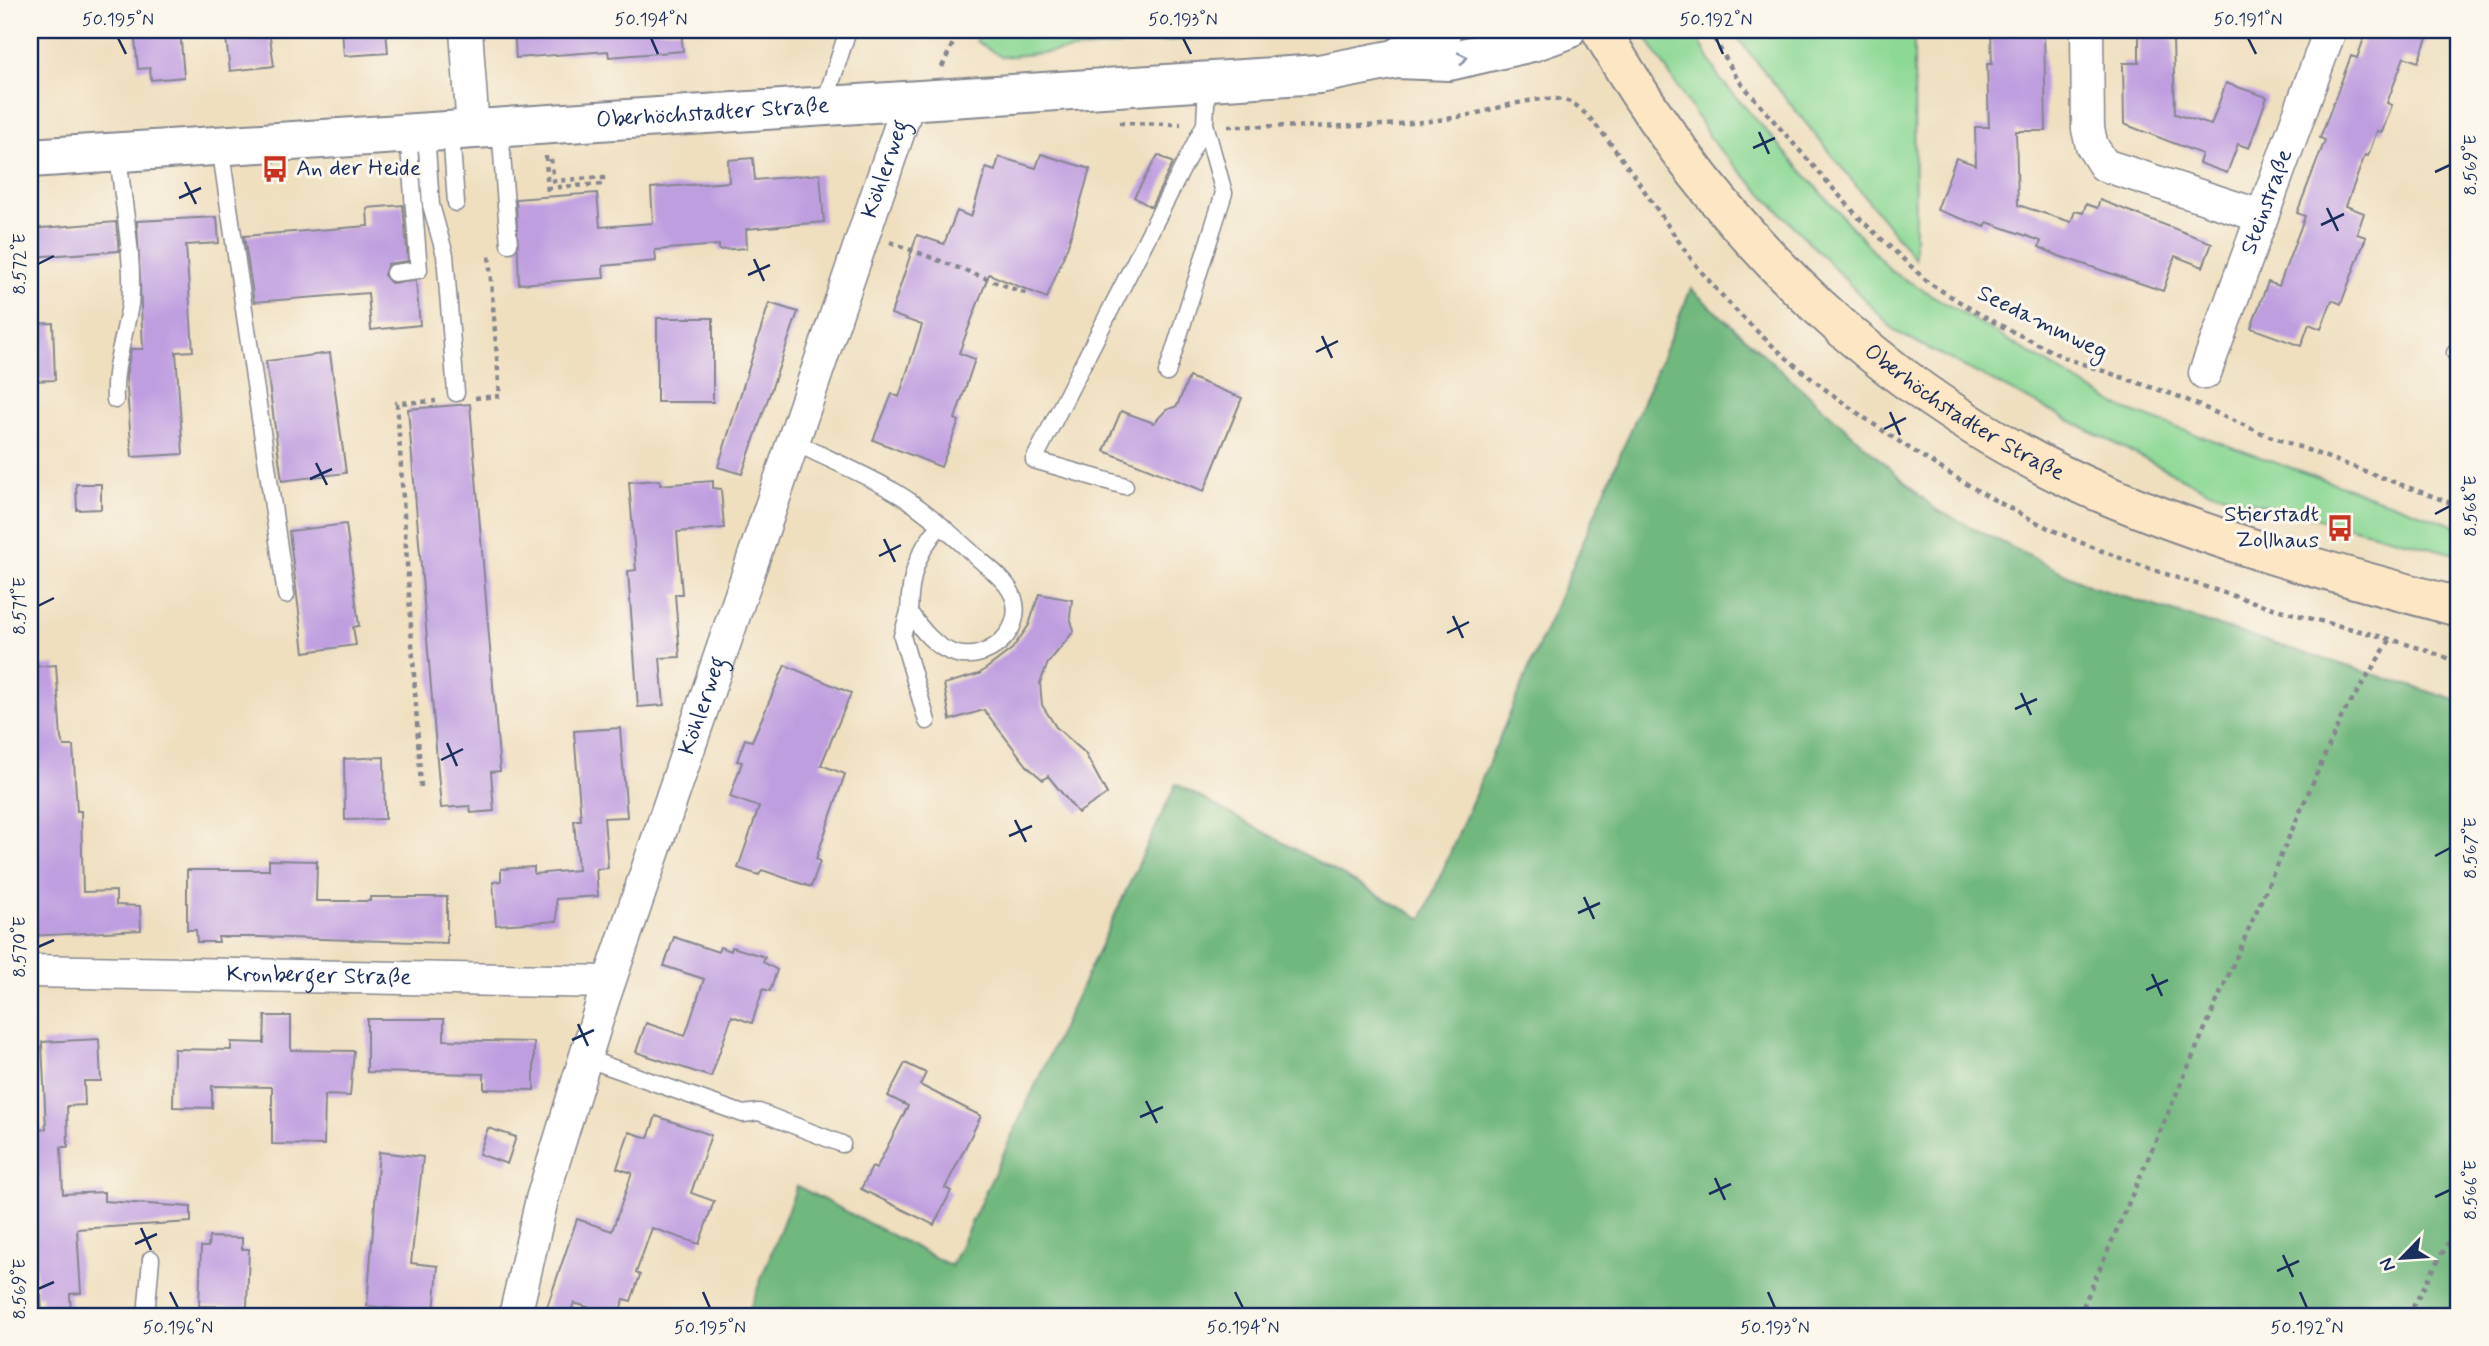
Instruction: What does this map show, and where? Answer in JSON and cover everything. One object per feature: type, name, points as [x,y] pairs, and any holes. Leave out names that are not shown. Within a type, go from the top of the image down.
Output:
[{"type":"main road","name":"Oberhöchstadter Straße","points":[[1601,30],[1668,138],[1714,197],[1763,253],[1816,305],[1873,354],[1933,398],[2007,444],[2120,500],[2262,552],[2459,607]]},
{"type":"street","points":[[452,131],[466,30]]},
{"type":"street","name":"Oberhöchstadter Straße","points":[[1395,59],[1442,30]]},
{"type":"street","name":"Oberhöchstadter Straße","points":[[30,158],[1319,74],[1395,59],[1449,61],[1532,42],[1566,30]]},
{"type":"street","points":[[2087,30],[2088,129],[2092,146],[2104,165],[2261,216]]},
{"type":"street","name":"Steinstraße","points":[[2205,373],[2330,30]]},
{"type":"street","name":"Köhlerweg","points":[[515,1316],[542,1199],[609,982],[909,101]]},
{"type":"street","name":"Kronberger Straße","points":[[30,971],[609,982]]},
{"type":"lane","points":[[824,106],[848,30]]},
{"type":"lane","points":[[1167,373],[1224,193],[1205,124],[1207,82]]},
{"type":"lane","points":[[1125,486],[1034,460],[1205,124]]},
{"type":"lane","points":[[452,131],[456,203]]},
{"type":"lane","points":[[452,131],[509,244]]},
{"type":"lane","points":[[394,273],[419,270],[452,131]]},
{"type":"lane","points":[[452,131],[431,205],[445,255],[456,396]]},
{"type":"lane","points":[[220,146],[286,595]]},
{"type":"lane","points":[[115,400],[114,374],[130,304],[130,276],[118,153]]},
{"type":"lane","points":[[794,442],[897,493],[941,525],[1004,582],[1014,597],[1014,622],[1006,636],[989,651],[972,657],[954,654],[938,645],[909,612]]},
{"type":"lane","points":[[927,721],[902,636],[909,612],[914,566],[923,544],[941,525]]},
{"type":"lane","points":[[585,1058],[743,1114],[759,1112],[842,1144]]},
{"type":"lane","points":[[146,1316],[150,1259]]},
{"type":"path","name":"Seedammweg","points":[[1709,30],[1737,78],[1860,219],[1887,247],[1945,293],[1986,318],[2065,358],[2180,397],[2264,434],[2459,506]]},
{"type":"path","points":[[1115,123],[1413,122],[1449,119],[1543,99],[1557,98],[1571,102],[1583,109],[1600,130],[1672,235],[1723,297],[1815,381],[1908,447],[2047,527],[2199,585],[2390,640],[2459,663]]},
{"type":"path","points":[[547,188],[603,184],[603,177],[554,181],[552,159],[546,159],[547,188],[548,197]]},
{"type":"path","points":[[866,233],[1030,295]]},
{"type":"path","points":[[421,787],[397,404],[456,396],[500,396],[489,249]]},
{"type":"path","points":[[2079,1316],[2342,716],[2390,640]]},
{"type":"path","points":[[2408,1316],[2459,1223]]},
{"type":"green space","points":[[984,30],[1276,30],[1002,57],[976,41]]},
{"type":"green space","points":[[1641,30],[1694,30],[1719,78],[1891,271],[2124,409],[2459,527],[2459,555],[2206,490],[1896,332],[1715,145]]},
{"type":"green space","points":[[1731,30],[1914,30],[1915,259]]},
{"type":"green space","points":[[1691,289],[1935,509],[2090,586],[2459,701],[2459,1316],[747,1316],[797,1186],[951,1266],[1176,784],[1422,919]]},
{"type":"building","points":[[134,30],[180,30],[184,77],[151,80],[150,68],[138,69]]},
{"type":"building","points":[[225,30],[269,30],[274,66],[230,71]]},
{"type":"building","points":[[342,30],[386,30],[388,53],[344,56]]},
{"type":"building","points":[[514,30],[681,30],[683,51],[609,57],[608,51],[516,58]]},
{"type":"building","points":[[1991,30],[2044,30],[2046,131],[2016,131],[2018,205],[2071,222],[2075,211],[2083,213],[2086,204],[2097,208],[2100,200],[2212,243],[2203,267],[2175,256],[2163,291],[2059,256],[2039,247],[2041,241],[1987,222],[1985,227],[1937,210],[1956,158],[1976,165],[1975,127],[1989,127],[1987,64],[1992,64]]},
{"type":"building","points":[[2139,30],[2173,39],[2175,114],[2211,125],[2226,83],[2267,97],[2249,148],[2238,144],[2227,173],[2199,163],[2202,154],[2124,124],[2123,63],[2139,63]]},
{"type":"building","points":[[2367,30],[2430,30],[2418,62],[2404,57],[2387,103],[2392,105],[2382,132],[2377,131],[2368,156],[2365,155],[2346,206],[2364,213],[2357,234],[2366,237],[2341,304],[2332,300],[2321,329],[2309,324],[2301,346],[2251,328],[2268,282],[2279,286],[2305,216],[2297,213],[2325,140],[2320,138],[2351,56],[2357,58]]},
{"type":"building","points":[[1041,154],[1090,169],[1068,245],[1047,298],[989,274],[959,353],[975,359],[955,419],[959,421],[941,467],[873,440],[892,394],[899,397],[922,325],[891,314],[917,235],[944,244],[957,211],[971,217],[986,168],[995,171],[999,157],[1036,168]]},
{"type":"building","points":[[1158,155],[1173,163],[1151,207],[1134,197]]},
{"type":"building","points":[[753,158],[755,180],[820,174],[824,222],[746,229],[747,248],[719,250],[719,245],[655,250],[656,261],[603,266],[604,278],[519,284],[516,199],[597,193],[600,227],[653,223],[651,188],[729,182],[728,160]]},
{"type":"building","points":[[403,205],[408,261],[388,264],[384,275],[391,283],[416,281],[420,325],[371,330],[368,293],[254,302],[244,236],[368,226],[367,208]]},
{"type":"building","points":[[217,217],[219,243],[186,245],[193,351],[176,352],[183,454],[132,457],[126,376],[131,349],[143,349],[137,221]]},
{"type":"building","points":[[116,222],[119,251],[30,257],[30,229]]},
{"type":"building","points":[[769,303],[798,312],[742,474],[718,467]]},
{"type":"building","points":[[657,318],[713,318],[713,402],[657,402]]},
{"type":"building","points":[[53,323],[55,380],[30,381],[30,324]]},
{"type":"building","points":[[330,353],[346,473],[282,481],[266,361]]},
{"type":"building","points":[[1189,377],[1242,398],[1204,491],[1104,451],[1121,411],[1154,423],[1166,410],[1177,406]]},
{"type":"building","points":[[470,404],[500,771],[491,772],[494,811],[471,813],[470,806],[441,808],[408,409]]},
{"type":"building","points":[[660,480],[660,485],[713,481],[713,488],[721,489],[724,528],[677,532],[682,594],[675,594],[680,657],[660,658],[664,705],[638,707],[628,571],[636,570],[629,482]]},
{"type":"building","points":[[76,484],[101,484],[101,509],[77,510]]},
{"type":"building","points":[[346,524],[359,626],[353,627],[356,645],[304,652],[289,531]]},
{"type":"building","points":[[1039,594],[1072,600],[1070,617],[1074,631],[1048,663],[1040,683],[1042,705],[1056,727],[1085,753],[1107,794],[1078,813],[1048,776],[1043,780],[1028,767],[984,710],[950,720],[944,684],[979,674],[1012,649],[1029,625]]},
{"type":"building","points":[[56,665],[61,739],[64,746],[73,746],[77,811],[81,811],[83,892],[116,891],[116,905],[140,906],[141,930],[30,936],[30,667]]},
{"type":"building","points":[[785,665],[851,693],[821,765],[845,774],[816,859],[820,861],[811,887],[762,870],[759,875],[738,868],[759,807],[730,797],[742,762],[737,761],[745,739],[752,741]]},
{"type":"building","points":[[620,728],[627,817],[604,818],[608,868],[596,869],[598,896],[556,899],[557,921],[496,925],[493,882],[501,881],[501,869],[534,867],[534,874],[578,870],[574,820],[581,820],[574,731]]},
{"type":"building","points":[[384,757],[385,819],[345,820],[344,759]]},
{"type":"building","points":[[269,860],[317,861],[316,901],[370,901],[370,897],[447,897],[447,943],[259,937],[218,937],[219,942],[197,942],[196,930],[187,930],[187,870],[269,870]]},
{"type":"building","points":[[674,937],[718,952],[720,947],[731,951],[732,947],[765,957],[763,962],[777,970],[770,991],[763,989],[752,1023],[732,1016],[711,1077],[636,1052],[646,1023],[685,1036],[704,979],[664,966]]},
{"type":"building","points":[[265,1016],[291,1016],[291,1050],[354,1051],[350,1096],[325,1095],[324,1145],[272,1144],[272,1087],[212,1086],[212,1108],[173,1107],[174,1049],[231,1050],[231,1042],[264,1043]]},
{"type":"building","points":[[367,1019],[444,1019],[444,1040],[534,1042],[534,1090],[484,1089],[484,1074],[367,1072]]},
{"type":"building","points":[[99,1039],[101,1081],[84,1081],[85,1105],[67,1106],[68,1147],[61,1147],[63,1194],[104,1192],[104,1201],[191,1207],[191,1222],[77,1229],[81,1293],[70,1294],[71,1316],[42,1316],[41,1295],[37,1296],[31,1196],[38,1196],[35,1130],[46,1129],[42,1042]]},
{"type":"building","points":[[905,1063],[926,1073],[920,1085],[981,1116],[945,1188],[951,1191],[934,1225],[861,1189],[872,1167],[876,1169],[908,1106],[888,1096]]},
{"type":"building","points":[[656,1116],[711,1135],[691,1193],[714,1201],[699,1244],[652,1228],[636,1273],[640,1275],[631,1301],[624,1299],[618,1316],[574,1303],[570,1314],[547,1307],[577,1219],[612,1231],[632,1173],[617,1168],[629,1132],[648,1138]]},
{"type":"building","points":[[488,1128],[516,1137],[507,1164],[479,1154]]},
{"type":"building","points":[[379,1152],[423,1157],[411,1263],[438,1266],[434,1313],[367,1306]]},
{"type":"building","points":[[209,1237],[242,1238],[242,1249],[249,1249],[247,1307],[199,1306],[201,1247],[208,1247]]},
{"type":"waterway","points":[[2399,1316],[2405,1306]]},
{"type":"waterway","points":[[2428,1316],[2430,1312],[2452,1316]]},
{"type":"place","name":"An der Heide","points":[[275,169]]},
{"type":"place","name":"Stierstadt Zollhaus","points":[[2340,528]]}]
